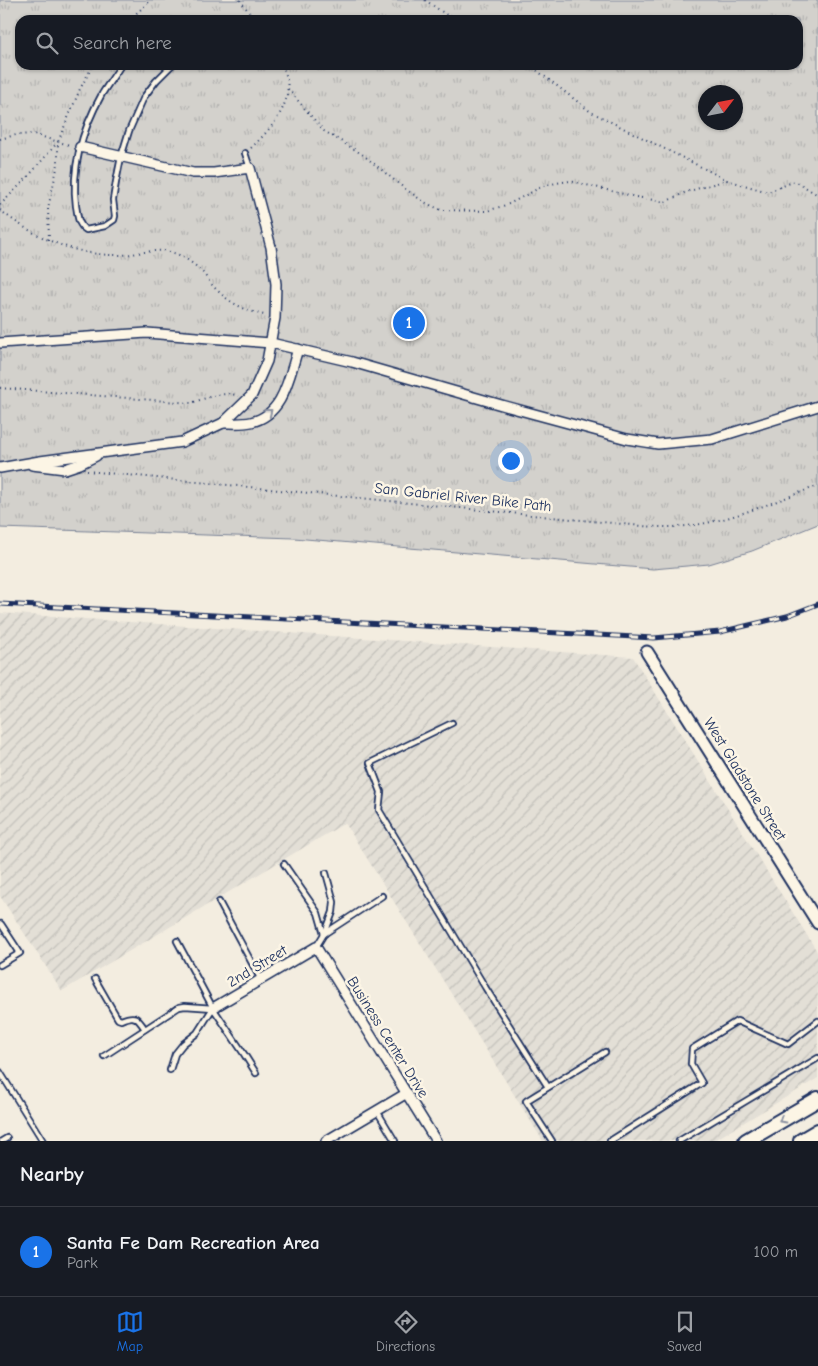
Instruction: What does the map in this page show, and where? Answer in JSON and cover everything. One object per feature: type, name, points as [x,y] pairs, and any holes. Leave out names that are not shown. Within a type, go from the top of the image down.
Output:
[{"type":"main road","points":[[746,1141],[818,1099]]},
{"type":"main road","points":[[800,1141],[818,1131]]},
{"type":"street","points":[[0,468],[24,464],[65,469],[101,454],[182,442],[223,423],[252,395],[267,361],[275,318],[276,284],[271,247],[250,168],[214,174],[192,173],[80,147]]},
{"type":"street","points":[[0,343],[147,334],[271,343],[352,362],[627,439],[658,444],[712,439],[818,406]]},
{"type":"street","points":[[223,423],[250,422],[261,418],[274,409],[284,392],[298,349]]},
{"type":"street","name":"West Gladstone Street","points":[[646,652],[818,923]]},
{"type":"street","name":"2nd Street","points":[[213,1008],[316,948]]},
{"type":"street","name":"Business Center Drive","points":[[316,948],[436,1141]]},
{"type":"street","points":[[326,1141],[407,1093]]},
{"type":"lane","points":[[118,70],[102,94],[80,147],[75,195],[78,221],[86,230],[105,226],[114,220],[113,200],[121,157],[129,131],[144,97],[167,70]]},
{"type":"lane","points":[[246,153],[250,168]]},
{"type":"lane","points":[[452,723],[370,763],[381,792],[379,810],[548,1088]]},
{"type":"lane","points":[[284,864],[318,913],[324,934]]},
{"type":"lane","points":[[316,948],[333,912],[334,902],[326,873]]},
{"type":"lane","points":[[324,934],[382,896]]},
{"type":"lane","points":[[219,902],[261,980]]},
{"type":"lane","points":[[0,925],[20,953],[0,965]]},
{"type":"lane","points":[[177,940],[213,1008],[256,1073]]},
{"type":"lane","points":[[95,979],[118,1019],[121,1020],[134,1016],[145,1029]]},
{"type":"lane","points":[[104,1056],[179,1007],[213,1008]]},
{"type":"lane","points":[[170,1070],[175,1054],[183,1044],[198,1033],[213,1008]]},
{"type":"lane","points":[[610,1141],[702,1083],[691,1064],[692,1049],[737,1021],[788,1044],[818,1020]]},
{"type":"lane","points":[[552,1141],[526,1101],[605,1052]]},
{"type":"lane","points":[[679,1141],[818,1058]]},
{"type":"lane","points":[[0,1072],[43,1141]]},
{"type":"lane","points":[[377,1111],[395,1141]]},
{"type":"path","points":[[135,15],[151,0]]},
{"type":"path","points":[[240,0],[251,15]]},
{"type":"path","points":[[425,0],[447,15]]},
{"type":"path","points":[[0,205],[26,179],[58,142],[80,89],[90,70]]},
{"type":"path","points":[[246,153],[268,132],[287,101],[288,89],[284,70]]},
{"type":"path","points":[[536,70],[591,112],[727,180],[768,192],[795,182],[818,195]]},
{"type":"path","points":[[288,89],[324,131],[362,154],[424,202],[441,210],[487,211],[509,204],[543,186],[556,182],[570,181],[665,202],[686,192],[727,180]]},
{"type":"path","points":[[0,139],[16,135],[34,134],[80,147]]},
{"type":"path","points":[[49,240],[48,208],[58,164],[58,142]]},
{"type":"path","points":[[0,210],[13,221],[32,232],[82,251],[106,254],[133,254],[164,250],[179,255],[203,273],[217,290],[234,304],[251,312],[275,318]]},
{"type":"path","points":[[0,388],[191,403],[217,395],[233,393],[247,400]]},
{"type":"path","name":"San Gabriel River Bike Path","points":[[100,473],[659,527],[686,526],[724,518],[818,486]]},
{"type":"shaded area","points":[[0,613],[633,657],[818,953],[818,1078],[713,1141],[543,1141],[345,823],[62,991],[0,896]]},
{"type":"green space","points":[[0,0],[818,0],[818,524],[752,551],[709,564],[653,569],[294,538],[0,528]]},
{"type":"railway","points":[[0,604],[654,638],[720,632],[787,616],[818,604]]},
{"type":"place","name":"Santa Fe Dam Recreation Area","points":[[409,323]]}]
